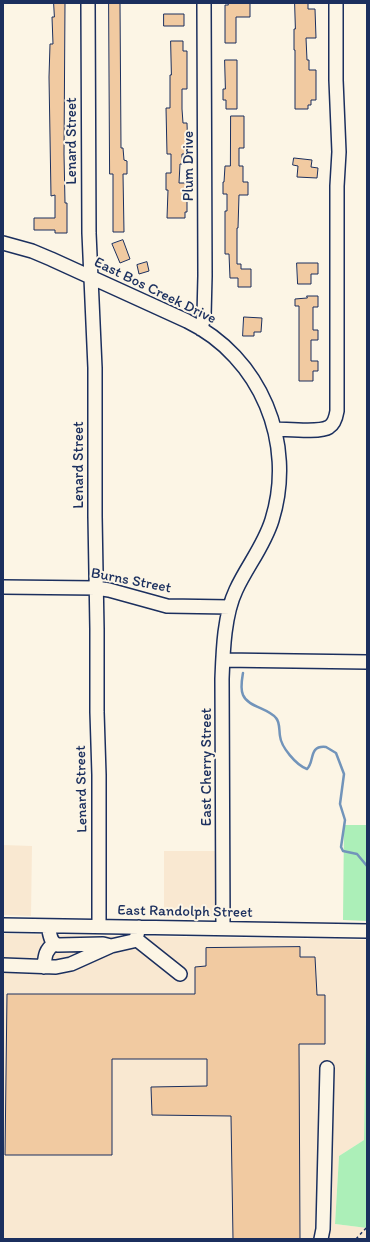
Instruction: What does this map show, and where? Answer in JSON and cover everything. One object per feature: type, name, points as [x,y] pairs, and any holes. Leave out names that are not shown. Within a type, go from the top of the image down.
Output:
[{"type":"street","name":"Lenard Street","points":[[88,3],[90,276],[95,368],[100,926]]},
{"type":"street","name":"Plum Drive","points":[[201,328],[204,309],[205,276],[204,3]]},
{"type":"street","points":[[275,429],[326,429],[334,422],[337,411],[337,186],[339,152],[336,80],[336,3]]},
{"type":"street","name":"East Bos Creek Drive","points":[[3,243],[42,255],[201,328],[226,348],[250,375],[264,398],[275,429],[279,450],[280,473],[274,516],[267,535],[236,589],[230,607]]},
{"type":"street","name":"Burns Street","points":[[3,587],[96,588],[109,590],[166,606],[230,607]]},
{"type":"street","name":"East Cherry Street","points":[[223,928],[223,660],[230,607]]},
{"type":"street","points":[[223,660],[367,662]]},
{"type":"street","name":"East Randolph Street","points":[[3,925],[100,926],[138,933],[223,928],[367,931]]},
{"type":"street","points":[[48,926],[51,939],[54,944]]},
{"type":"street","points":[[3,965],[56,967],[71,964],[111,946],[133,941],[138,933],[180,974]]},
{"type":"street","points":[[44,967],[45,954],[49,947],[54,944],[103,944],[111,946]]},
{"type":"street","points":[[321,1239],[323,1229],[328,1068]]},
{"type":"path","points":[[356,1239],[367,1227]]},
{"type":"shaded area","points":[[3,845],[32,846],[31,916],[3,915]]},
{"type":"shaded area","points":[[164,851],[217,851],[217,909],[215,917],[164,918]]},
{"type":"shaded area","points":[[3,934],[367,940],[364,1140],[339,1156],[335,1224],[367,1228],[367,1239],[3,1239]]},
{"type":"green space","points":[[344,825],[367,825],[367,921],[343,920]]},
{"type":"green space","points":[[367,959],[367,1228],[335,1224],[339,1156],[364,1140]]},
{"type":"building","points":[[54,3],[65,3],[64,154],[67,233],[55,233],[55,230],[34,230],[34,218],[55,218],[55,195],[51,196],[49,77],[50,44],[53,44],[52,17],[54,17]]},
{"type":"building","points":[[109,3],[120,3],[121,148],[123,148],[124,160],[127,161],[127,174],[123,174],[124,232],[113,232],[113,174],[110,174]]},
{"type":"building","points":[[228,3],[250,3],[250,17],[236,17],[236,43],[225,43],[225,5],[228,5]]},
{"type":"building","points":[[295,3],[308,3],[308,9],[315,9],[316,38],[306,38],[309,70],[316,70],[316,100],[311,100],[311,105],[308,105],[308,109],[295,109]]},
{"type":"building","points":[[164,14],[184,14],[184,26],[164,26]]},
{"type":"building","points":[[171,41],[183,41],[183,51],[187,51],[187,89],[182,89],[182,109],[183,123],[187,123],[188,154],[182,154],[179,183],[187,183],[187,212],[185,212],[185,218],[167,218],[168,190],[166,190],[166,173],[171,173],[171,154],[167,154],[166,108],[170,108]]},
{"type":"building","points":[[225,60],[237,60],[237,109],[226,109],[226,100],[223,100],[223,89],[225,89]]},
{"type":"building","points":[[231,116],[244,116],[244,148],[239,148],[239,166],[243,166],[243,182],[248,182],[248,195],[239,195],[237,264],[241,264],[241,269],[251,269],[251,287],[238,287],[238,278],[230,278],[229,254],[225,254],[225,211],[227,211],[227,194],[223,194],[223,182],[225,166],[230,166]]},
{"type":"building","points":[[294,158],[312,160],[311,167],[318,168],[317,178],[297,177],[298,166],[293,165]]},
{"type":"building","points":[[123,240],[130,259],[120,263],[112,244]]},
{"type":"building","points":[[147,262],[149,271],[139,274],[137,265]]},
{"type":"building","points":[[297,263],[318,263],[318,274],[311,274],[311,284],[298,284]]},
{"type":"building","points":[[307,296],[318,296],[318,307],[313,307],[313,330],[318,330],[318,340],[311,340],[311,361],[318,361],[318,371],[313,371],[313,381],[299,381],[299,306],[295,306],[295,299],[307,298]]},
{"type":"building","points":[[244,317],[262,318],[261,332],[254,332],[254,336],[243,336]]},
{"type":"building","points":[[300,947],[300,957],[315,957],[317,995],[325,995],[325,1044],[299,1044],[300,1239],[233,1239],[231,1116],[152,1115],[151,1087],[207,1086],[207,1059],[112,1059],[112,1155],[5,1155],[7,994],[195,994],[195,967],[206,966],[206,948]]},
{"type":"waterway","points":[[243,673],[241,687],[243,695],[249,702],[276,718],[279,724],[280,736],[283,745],[298,764],[307,769],[314,751],[320,747],[326,747],[336,753],[344,774],[340,804],[345,820],[341,847],[343,851],[357,854],[367,866]]}]
